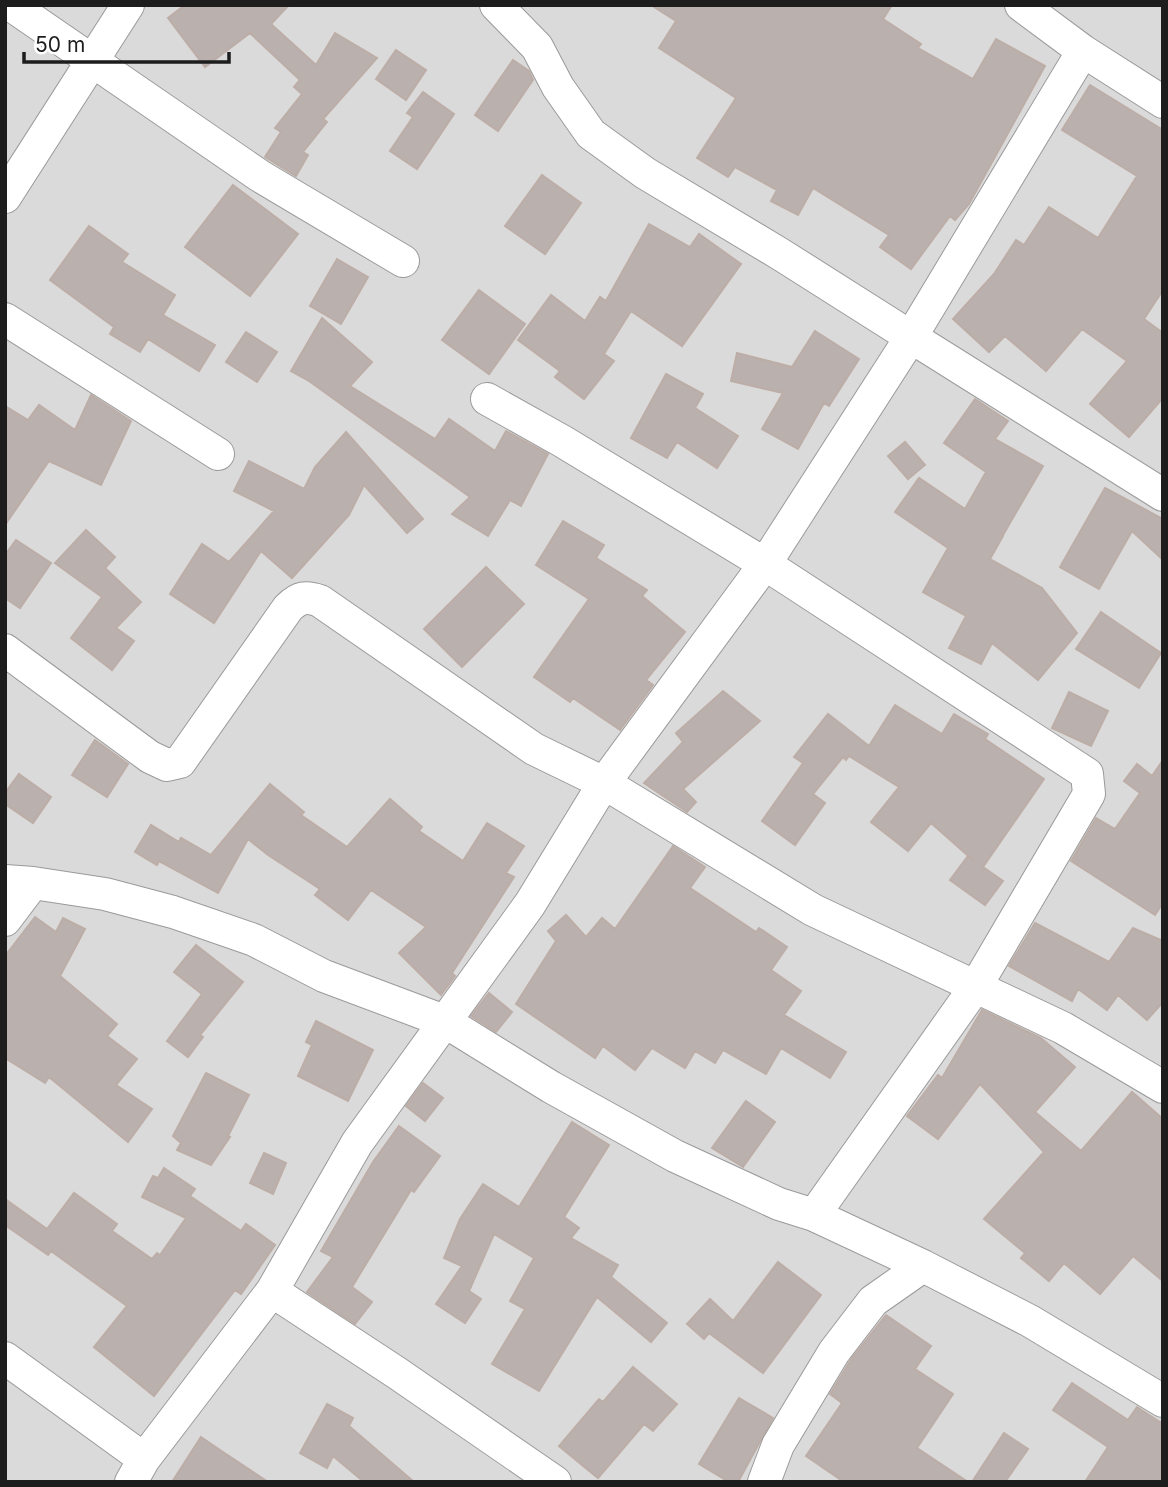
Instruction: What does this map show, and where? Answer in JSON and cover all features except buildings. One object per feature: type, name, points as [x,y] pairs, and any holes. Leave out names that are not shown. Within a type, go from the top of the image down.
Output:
[{"type":"street","points":[[11,5],[260,176],[403,261]]},
{"type":"street","points":[[5,197],[128,5]]},
{"type":"street","points":[[496,5],[537,47],[558,87],[592,134],[645,173],[780,254],[1163,495]]},
{"type":"street","points":[[1021,5],[1083,51],[1163,102]]},
{"type":"street","points":[[5,1358],[137,1470],[272,1291],[357,1143],[530,904],[604,783],[765,564],[911,337],[1083,51]]},
{"type":"street","points":[[5,318],[218,454]]},
{"type":"street","points":[[487,399],[562,441],[765,564],[1087,774],[1089,794],[976,986],[814,1215]]},
{"type":"street","points":[[9,660],[150,757],[167,765],[180,762],[288,608],[307,596],[331,609],[534,749],[604,783],[813,910],[1063,1028],[1163,1087]]},
{"type":"street","points":[[5,920],[19,882],[105,894],[173,912],[254,940],[324,976],[444,1021],[551,1087],[675,1156],[779,1204],[814,1215],[923,1266],[1030,1321],[1163,1401]]},
{"type":"street","points":[[764,1482],[778,1446],[834,1352],[873,1301],[923,1266]]},
{"type":"street","points":[[272,1291],[555,1482]]},
{"type":"shaded area","points":[[5,5],[1163,5],[1163,1482],[5,1482]]}]
